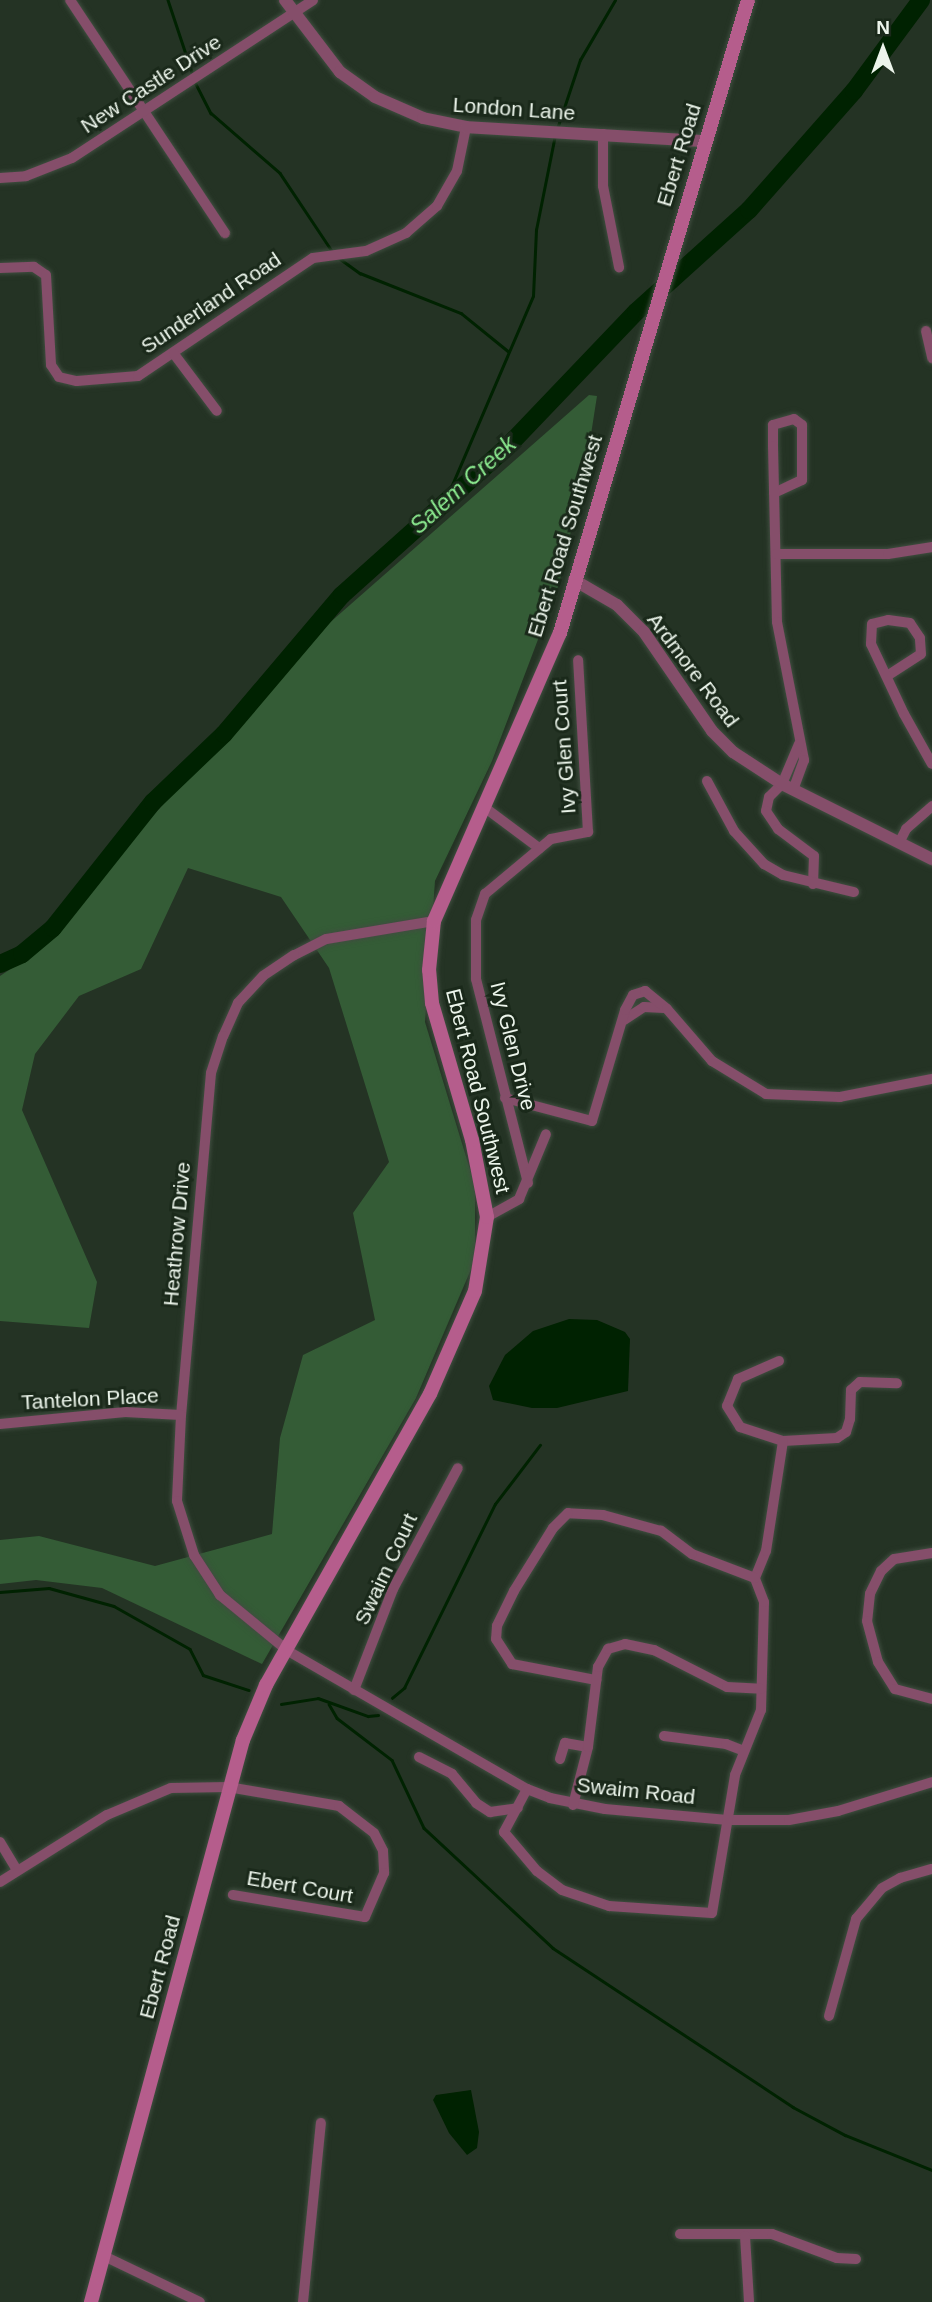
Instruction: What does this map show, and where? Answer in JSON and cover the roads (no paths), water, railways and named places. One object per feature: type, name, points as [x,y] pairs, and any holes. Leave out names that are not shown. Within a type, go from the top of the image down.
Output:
[{"type":"main road","name":"Ebert Road","points":[[650,323],[748,0]]},
{"type":"main road","name":"Ebert Road Southwest","points":[[288,1651],[454,1348],[475,1291],[487,1217],[472,1140],[432,1003],[429,970],[434,921],[541,682],[650,323]]},
{"type":"main road","name":"Ebert Road","points":[[91,2302],[106,2257],[228,1787],[266,1685],[288,1651]]},
{"type":"street","points":[[70,0],[96,32],[144,112],[225,233]]},
{"type":"street","name":"London Lane","points":[[285,0],[328,59],[375,97],[423,118],[466,127],[705,141]]},
{"type":"street","name":"New Castle Drive","points":[[0,178],[26,176],[72,158],[313,0]]},
{"type":"street","name":"Sunderland Road","points":[[0,268],[34,267],[46,275],[51,365],[59,377],[76,381],[138,376],[313,258],[366,251],[406,233],[438,206],[457,171],[466,127]]},
{"type":"street","points":[[603,134],[603,186],[619,267]]},
{"type":"street","points":[[926,331],[932,358]]},
{"type":"street","points":[[174,354],[216,411]]},
{"type":"street","points":[[774,493],[802,480],[802,425],[794,419],[774,425],[774,493],[777,622],[804,760],[787,787],[769,797],[766,811],[778,829],[814,856],[813,884]]},
{"type":"street","points":[[776,554],[888,554],[932,547]]},
{"type":"street","name":"Ardmore Road","points":[[574,580],[617,605],[644,632],[712,731],[733,752],[787,787],[932,859]]},
{"type":"street","points":[[887,676],[921,654],[920,638],[910,623],[888,620],[872,624],[871,644],[887,676],[932,764]]},
{"type":"street","name":"Ivy Glen Court","points":[[578,660],[588,832]]},
{"type":"street","points":[[707,781],[747,848],[783,875],[854,892]]},
{"type":"street","points":[[899,843],[906,829],[932,806]]},
{"type":"street","points":[[484,807],[539,848]]},
{"type":"street","name":"Ivy Glen Drive","points":[[528,1183],[476,979],[476,920],[485,894],[539,848],[551,839],[588,832]]},
{"type":"street","name":"Heathrow Drive","points":[[321,1671],[288,1651],[220,1595],[194,1555],[177,1501],[181,1415],[211,1073],[238,1003],[263,976],[326,939],[434,921]]},
{"type":"street","points":[[505,1098],[592,1121],[614,1038],[624,1020],[625,1010],[638,991],[651,993],[712,1062],[766,1094],[840,1097],[932,1079]]},
{"type":"street","points":[[624,1020],[644,1007],[667,1009]]},
{"type":"street","name":"Ivy Glen Drive","points":[[528,1183],[546,1134]]},
{"type":"street","points":[[487,1217],[513,1206],[528,1183]]},
{"type":"street","points":[[779,1361],[738,1379],[727,1406],[740,1427],[783,1441],[837,1438],[846,1432],[850,1419],[851,1390],[860,1382],[897,1383]]},
{"type":"street","name":"Tantelon Place","points":[[0,1424],[125,1412],[181,1415]]},
{"type":"street","points":[[527,1789],[504,1832],[537,1871],[562,1890],[609,1906],[712,1913],[742,1751],[761,1710],[764,1602],[755,1578],[766,1551],[783,1441]]},
{"type":"street","name":"Swaim Court","points":[[354,1690],[393,1589],[458,1468]]},
{"type":"street","points":[[596,1680],[512,1664],[496,1639],[497,1626],[514,1591],[553,1528],[568,1513],[603,1515],[661,1531],[692,1554],[755,1578]]},
{"type":"street","points":[[932,1553],[894,1559],[881,1572],[870,1594],[867,1620],[878,1662],[895,1689],[932,1699]]},
{"type":"street","points":[[573,1805],[588,1747],[601,1654],[625,1644],[654,1650],[727,1688],[761,1689]]},
{"type":"street","name":"Swaim Road","points":[[321,1671],[527,1789],[573,1805],[728,1820],[801,1818],[932,1782]]},
{"type":"street","points":[[664,1736],[726,1744],[742,1751]]},
{"type":"street","points":[[561,1759],[565,1743],[588,1747]]},
{"type":"street","points":[[419,1757],[452,1774],[476,1803],[490,1812],[518,1808]]},
{"type":"street","points":[[0,1882],[107,1815],[171,1788],[228,1787]]},
{"type":"street","name":"Ebert Court","points":[[228,1787],[315,1801],[354,1813],[374,1833],[383,1851],[384,1873],[365,1917],[233,1895]]},
{"type":"street","points":[[0,1842],[18,1870]]},
{"type":"street","points":[[830,2016],[856,1919],[882,1888],[932,1869]]},
{"type":"street","points":[[303,2302],[321,2123]]},
{"type":"street","points":[[680,2234],[785,2236],[837,2258],[856,2259]]},
{"type":"street","points":[[745,2236],[749,2302]]},
{"type":"street","points":[[106,2257],[200,2302]]},
{"type":"waterway","points":[[168,0],[193,75]]},
{"type":"waterway","points":[[557,129],[580,60],[615,0]]},
{"type":"waterway","name":"Salem Creek","points":[[0,964],[22,954],[53,928],[153,802],[224,734],[342,595],[507,447],[636,312],[749,210],[854,91],[921,0]]},
{"type":"waterway","points":[[195,82],[211,113],[280,173],[332,251]]},
{"type":"waterway","points":[[443,506],[533,296],[536,230],[555,135]]},
{"type":"waterway","points":[[339,258],[360,273],[461,313],[508,351]]},
{"type":"waterway","points":[[392,1698],[404,1688],[495,1504],[540,1445]]},
{"type":"waterway","points":[[0,1592],[49,1588],[114,1606],[190,1649],[203,1675],[249,1690]]},
{"type":"waterway","points":[[281,1704],[318,1698],[368,1716],[378,1715]]},
{"type":"waterway","points":[[329,1704],[337,1718],[392,1760],[424,1828],[553,1948],[793,2107],[845,2135],[932,2170]]}]
